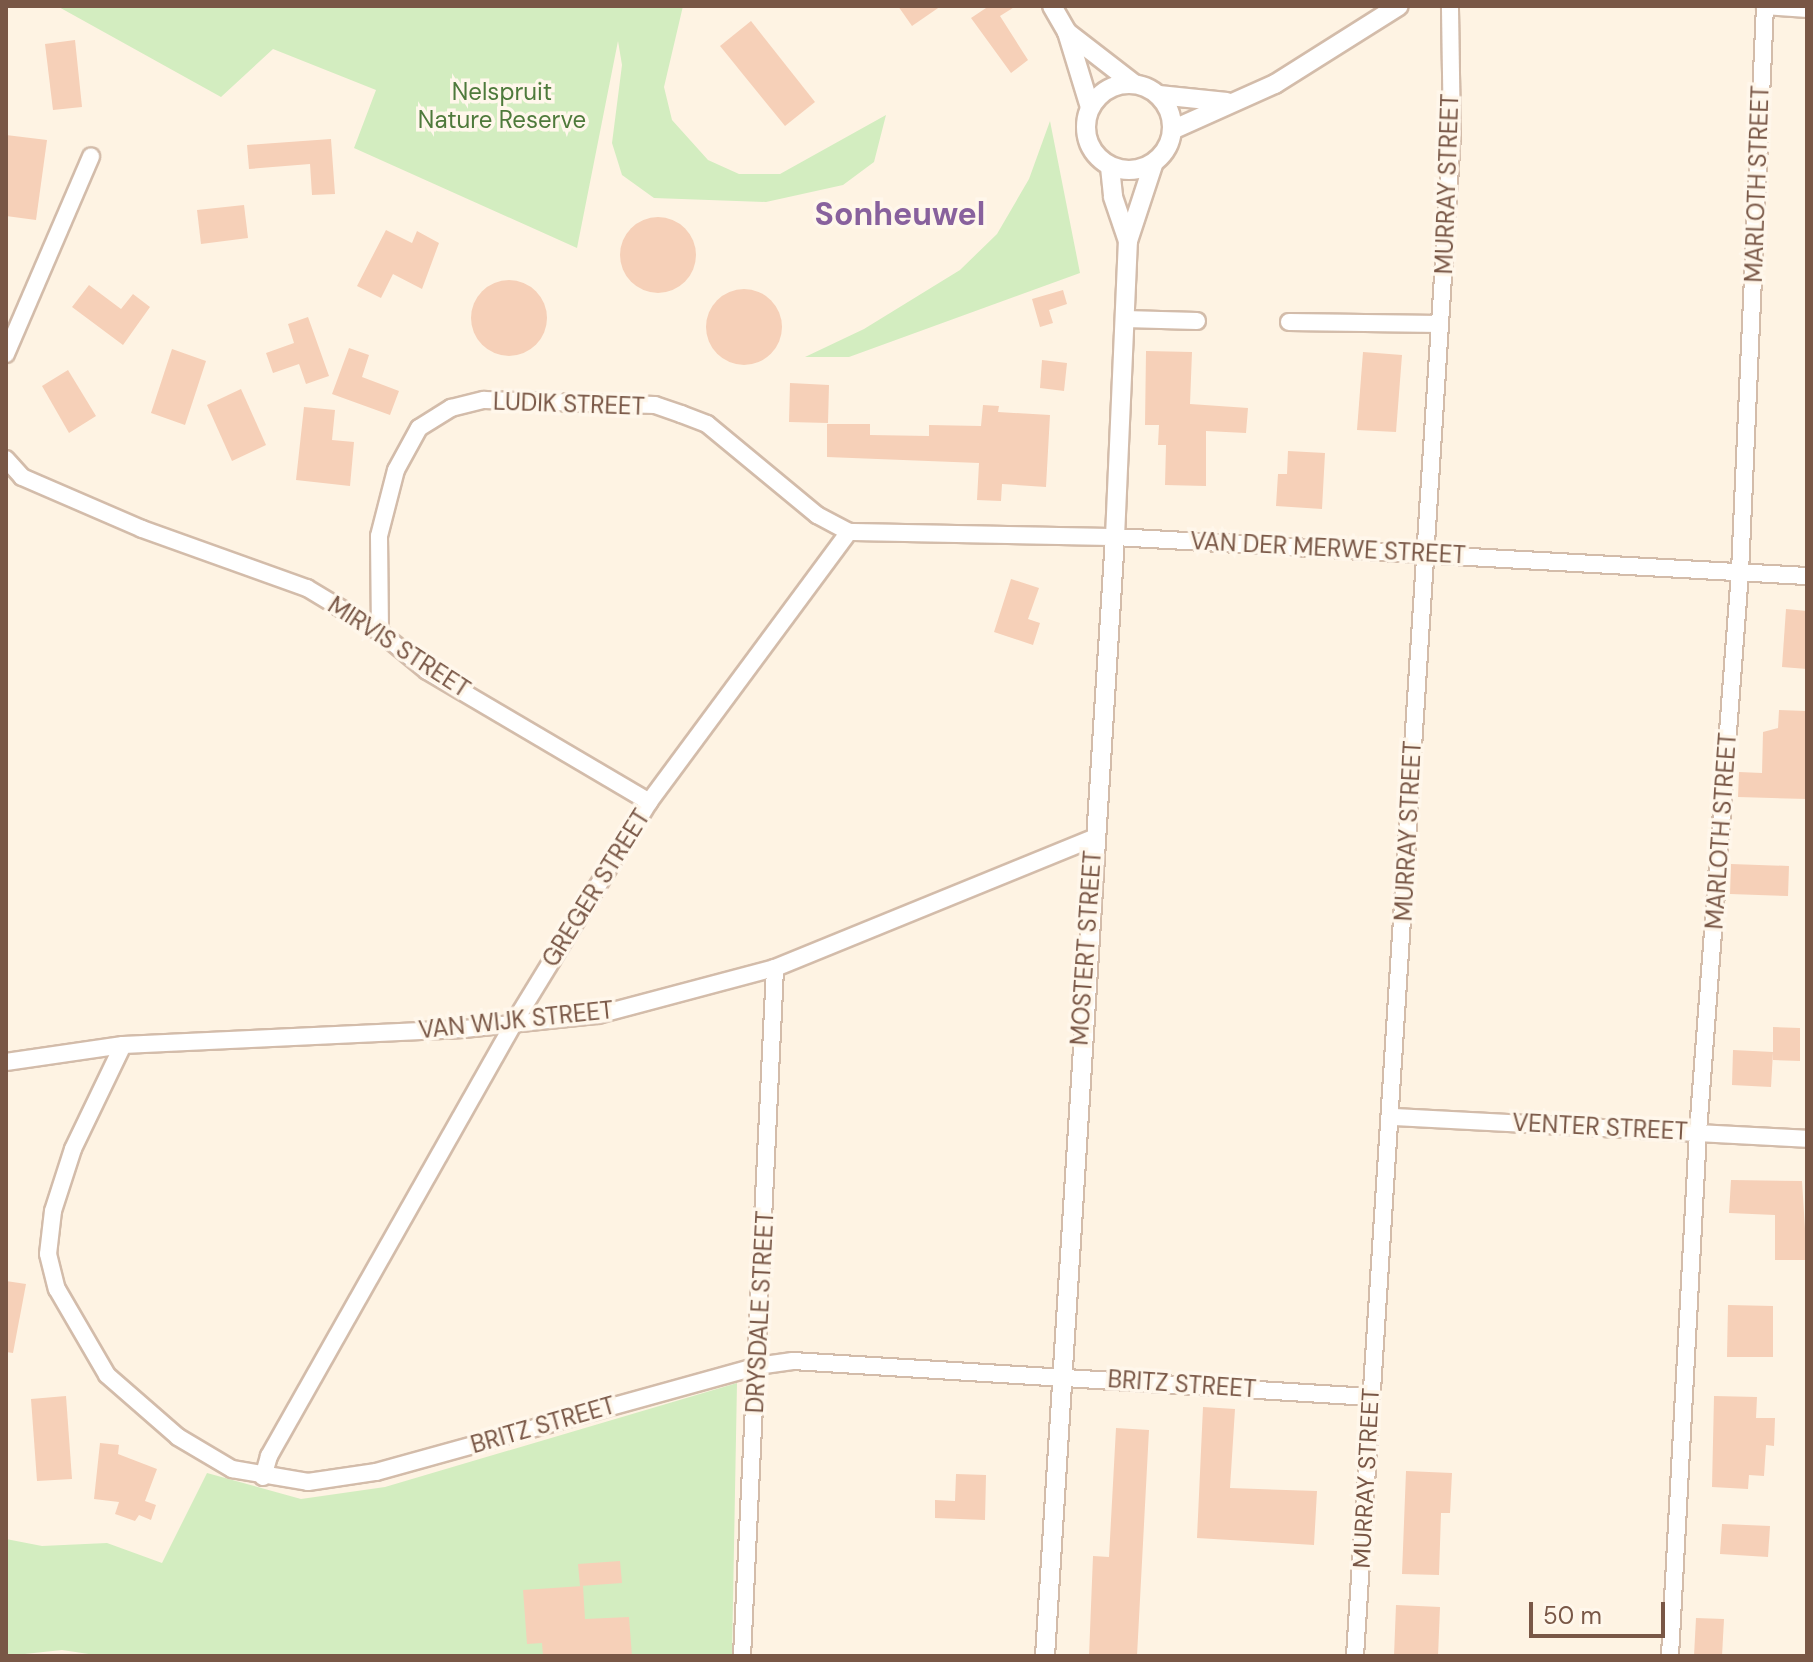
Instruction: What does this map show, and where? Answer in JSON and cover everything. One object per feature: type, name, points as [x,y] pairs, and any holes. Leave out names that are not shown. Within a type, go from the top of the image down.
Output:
[{"type":"street","points":[[1052,6],[1067,32],[1090,107],[1087,142],[1110,167],[1128,172],[1153,165],[1169,145],[1172,130],[1170,111],[1159,95]]},
{"type":"street","points":[[1172,130],[1227,102],[1275,84],[1399,6]]},
{"type":"street","name":"MURRAY STREET","points":[[1355,1656],[1370,1397],[1393,1117],[1423,552],[1452,137],[1450,6]]},
{"type":"street","points":[[1765,6],[1807,9]]},
{"type":"street","name":"MARLOTH STREET","points":[[1670,1656],[1698,1132],[1740,572],[1765,6]]},
{"type":"street","points":[[1067,32],[1133,83],[1159,95],[1227,102]]},
{"type":"street","points":[[1090,107],[1115,86],[1133,83]]},
{"type":"street","points":[[6,354],[91,157]]},
{"type":"street","name":"MOSTERT STREET","points":[[1045,1656],[1059,1376],[1115,537],[1128,241],[1153,165]]},
{"type":"street","name":"MOSTERT STREET","points":[[1110,167],[1113,197],[1128,241]]},
{"type":"street","points":[[1125,319],[1197,321]]},
{"type":"street","points":[[1289,322],[1440,324]]},
{"type":"street","name":"LUDIK STREET","points":[[380,632],[379,536],[396,470],[419,428],[451,408],[484,400],[655,405],[681,414],[707,424],[817,515],[849,532]]},
{"type":"street","name":"MIRVIS STREET","points":[[6,459],[22,477],[142,529],[307,588],[380,632],[427,671],[649,802]]},
{"type":"street","name":"VAN DER MERWE STREET","points":[[849,532],[1115,537],[1807,576]]},
{"type":"street","name":"GREGER STREET","points":[[263,1477],[269,1456],[513,1024],[649,802],[849,532]]},
{"type":"street","name":"VAN WIJK STREET","points":[[6,1062],[123,1045],[513,1024],[598,1015],[775,968],[1093,838]]},
{"type":"street","name":"DRYSDALE STREET","points":[[742,1656],[775,968]]},
{"type":"street","name":"BRITZ STREET","points":[[123,1045],[73,1149],[53,1211],[48,1254],[57,1289],[107,1375],[178,1437],[232,1469],[263,1477],[308,1482],[376,1472],[757,1366],[793,1361],[1370,1397]]},
{"type":"street","name":"VENTER STREET","points":[[1393,1117],[1807,1139]]},
{"type":"green space","name":"Nelspruit Nature Reserve","points":[[57,6],[683,6],[664,87],[672,120],[708,160],[739,174],[780,174],[886,115],[874,162],[843,185],[766,202],[654,198],[622,175],[612,143],[622,65],[618,41],[577,248],[354,148],[376,90],[273,49],[221,97]]},
{"type":"green space","points":[[1050,121],[1080,273],[849,357],[805,357],[864,329],[960,270],[997,234],[1029,179]]},
{"type":"green space","points":[[737,1383],[732,1656],[102,1656],[62,1650],[6,1656],[6,1539],[42,1546],[107,1543],[162,1563],[207,1473],[301,1499],[385,1487]]},
{"type":"building","points":[[898,6],[941,6],[912,26]]},
{"type":"building","points":[[989,6],[1016,6],[1000,16],[1028,60],[1011,73],[971,18]]},
{"type":"building","points":[[751,21],[815,102],[785,126],[720,46]]},
{"type":"building","points":[[75,40],[82,107],[53,110],[45,44]]},
{"type":"building","points":[[6,135],[47,140],[36,220],[6,216]]},
{"type":"building","points":[[331,139],[335,194],[312,195],[310,164],[249,169],[247,145]]},
{"type":"building","points":[[244,205],[248,238],[201,244],[197,210]]},
{"type":"building","points":[[658,217],[673,220],[685,228],[693,240],[696,255],[693,270],[685,282],[673,290],[658,293],[643,290],[631,282],[623,270],[620,255],[623,240],[631,228],[643,220]]},
{"type":"building","points":[[386,230],[412,243],[417,231],[439,243],[422,289],[393,274],[381,298],[357,286]]},
{"type":"building","points":[[509,280],[524,283],[536,291],[544,303],[547,318],[544,333],[536,345],[524,353],[509,356],[494,353],[482,345],[474,333],[471,318],[474,303],[482,291],[494,283]]},
{"type":"building","points":[[89,285],[121,309],[133,294],[150,307],[123,345],[72,307]]},
{"type":"building","points":[[744,289],[759,292],[771,300],[779,312],[782,327],[779,342],[771,354],[759,362],[744,365],[729,362],[717,354],[709,342],[706,327],[709,312],[717,300],[729,292]]},
{"type":"building","points":[[1063,290],[1067,304],[1049,310],[1053,323],[1040,327],[1032,299]]},
{"type":"building","points":[[308,317],[329,376],[306,384],[299,364],[273,373],[266,353],[294,343],[288,324]]},
{"type":"building","points":[[349,348],[369,355],[362,377],[399,391],[390,415],[332,394]]},
{"type":"building","points":[[172,349],[206,361],[185,425],[151,413]]},
{"type":"building","points":[[1146,351],[1192,352],[1190,404],[1248,408],[1246,433],[1206,431],[1206,486],[1165,485],[1166,445],[1158,445],[1159,425],[1145,425]]},
{"type":"building","points":[[1363,352],[1402,355],[1396,432],[1357,430]]},
{"type":"building","points":[[1042,360],[1067,363],[1064,391],[1040,388]]},
{"type":"building","points":[[68,370],[96,416],[69,433],[42,386]]},
{"type":"building","points":[[790,383],[829,385],[828,423],[789,422]]},
{"type":"building","points":[[241,389],[266,445],[232,461],[207,405]]},
{"type":"building","points":[[983,405],[999,406],[998,412],[1050,415],[1046,487],[1002,484],[1001,501],[977,500],[979,463],[827,457],[827,424],[870,424],[870,435],[929,436],[929,425],[981,426]]},
{"type":"building","points":[[304,407],[335,410],[332,440],[354,442],[350,486],[296,480]]},
{"type":"building","points":[[1288,451],[1325,453],[1322,509],[1276,506],[1278,474],[1287,474]]},
{"type":"building","points":[[1011,579],[1039,588],[1028,619],[1040,623],[1033,645],[994,632]]},
{"type":"building","points":[[1786,609],[1807,611],[1807,669],[1782,667]]},
{"type":"building","points":[[1779,710],[1806,711],[1807,799],[1738,797],[1739,772],[1762,773],[1763,732],[1778,728]]},
{"type":"building","points":[[1731,864],[1789,866],[1788,896],[1730,894]]},
{"type":"building","points":[[1773,1027],[1800,1028],[1800,1061],[1773,1060]]},
{"type":"building","points":[[1733,1050],[1773,1052],[1771,1087],[1732,1085]]},
{"type":"building","points":[[1731,1180],[1802,1181],[1807,1260],[1775,1260],[1775,1215],[1729,1213]]},
{"type":"building","points":[[6,1281],[26,1284],[13,1353],[6,1352]]},
{"type":"building","points":[[1728,1305],[1773,1306],[1773,1357],[1727,1357]]},
{"type":"building","points":[[66,1396],[72,1479],[37,1481],[31,1399]]},
{"type":"building","points":[[1714,1396],[1757,1397],[1756,1418],[1775,1418],[1774,1446],[1766,1445],[1764,1476],[1749,1475],[1748,1489],[1712,1487]]},
{"type":"building","points":[[1203,1407],[1235,1409],[1230,1488],[1317,1491],[1314,1545],[1197,1538]]},
{"type":"building","points":[[1116,1428],[1149,1430],[1137,1656],[1089,1656],[1093,1556],[1109,1557]]},
{"type":"building","points":[[100,1443],[119,1445],[118,1454],[157,1469],[145,1501],[156,1505],[151,1520],[139,1515],[135,1521],[115,1514],[119,1502],[94,1499]]},
{"type":"building","points":[[1406,1471],[1452,1473],[1450,1513],[1441,1513],[1439,1575],[1402,1574]]},
{"type":"building","points":[[956,1474],[986,1475],[985,1520],[935,1518],[935,1500],[955,1501]]},
{"type":"building","points":[[1722,1524],[1770,1526],[1768,1557],[1720,1554]]},
{"type":"building","points":[[620,1561],[622,1583],[580,1586],[578,1564]]},
{"type":"building","points":[[583,1586],[585,1619],[629,1617],[632,1656],[543,1656],[542,1643],[527,1644],[523,1590]]},
{"type":"building","points":[[1396,1605],[1440,1607],[1438,1656],[1394,1656]]},
{"type":"building","points":[[1696,1618],[1724,1619],[1722,1656],[1694,1656]]},
{"type":"district","name":"Sonheuwel","points":[[900,214]]}]
